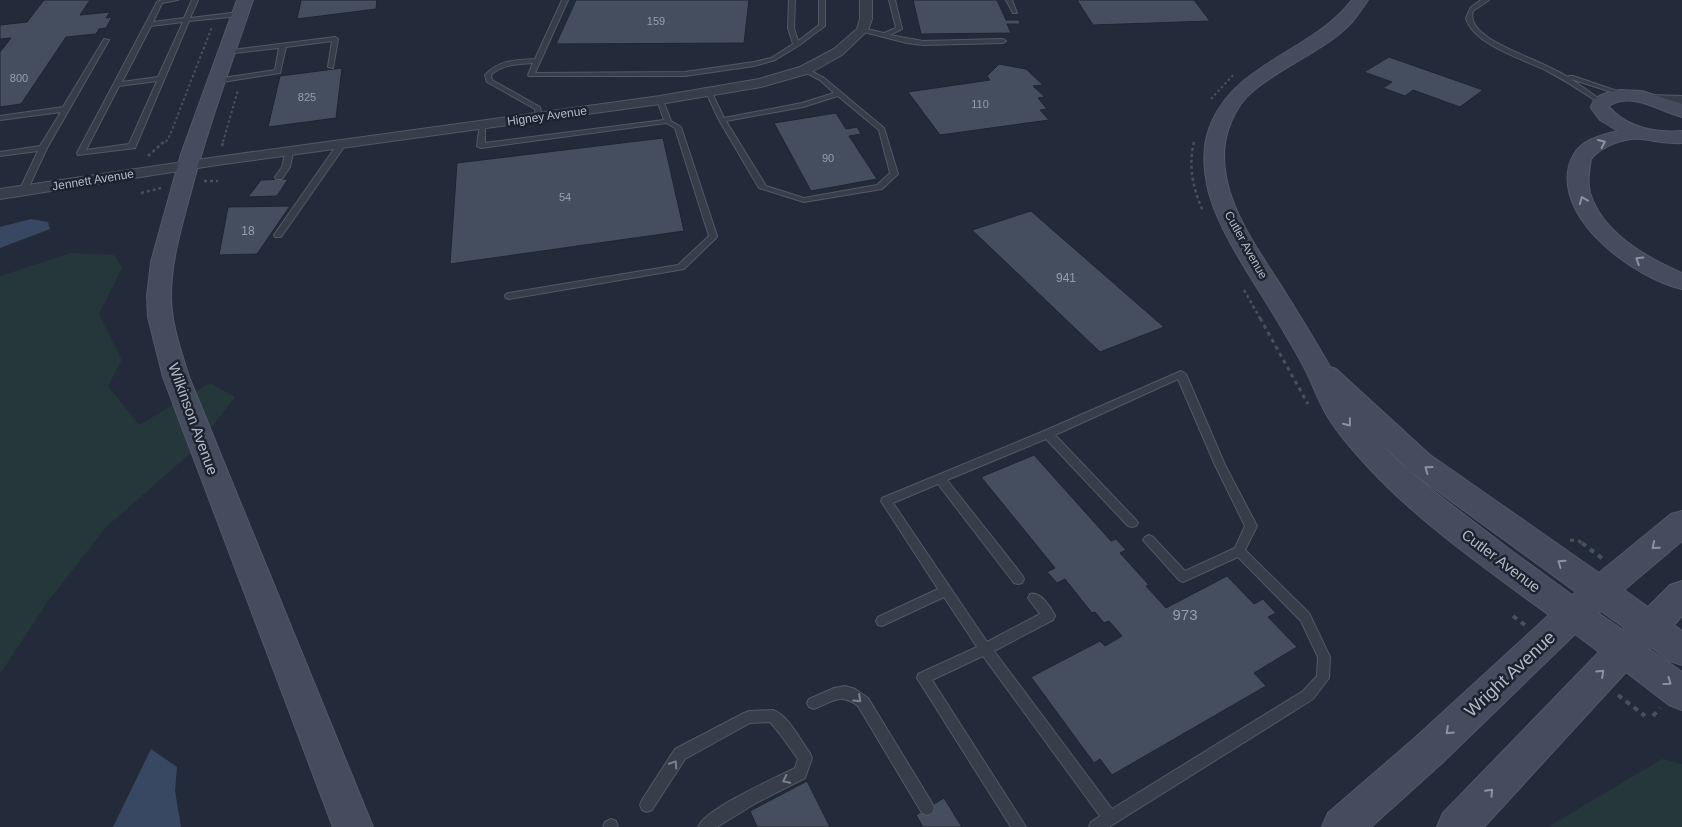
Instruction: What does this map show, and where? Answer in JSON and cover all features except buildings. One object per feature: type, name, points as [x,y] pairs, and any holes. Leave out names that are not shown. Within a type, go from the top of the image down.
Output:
[{"type":"street","points":[[862,30],[866,19],[866,0]]},
{"type":"street","name":"Cutler Avenue","points":[[1360,0],[1354,11],[1336,28],[1279,62],[1249,85],[1226,113],[1218,129],[1215,152],[1217,184],[1230,222],[1317,366],[1338,410],[1364,443],[1406,486],[1517,575],[1575,615],[1638,639]]},
{"type":"street","name":"Wilkinson Avenue","points":[[233,10],[226,52],[186,166],[160,266],[158,297],[163,335],[176,377],[353,827]]},
{"type":"street","name":"Higney Avenue","points":[[186,166],[660,100],[761,83],[805,70],[838,52],[862,30]]},
{"type":"street","points":[[1677,139],[1642,133],[1614,121],[1604,114],[1600,108],[1601,102],[1616,96],[1682,100]]},
{"type":"street","points":[[1651,99],[1682,111]]},
{"type":"street","points":[[1642,133],[1613,138],[1595,146],[1582,157],[1578,173],[1578,187],[1586,208],[1597,225],[1629,254],[1655,270],[1682,282]]},
{"type":"street","points":[[1578,173],[1602,158],[1618,154],[1640,151],[1682,155]]},
{"type":"street","name":"Jennett Avenue","points":[[0,194],[186,166]]},
{"type":"street","name":"Cutler Avenue","points":[[1317,366],[1420,463],[1600,591],[1638,639]]},
{"type":"street","name":"Wright Avenue","points":[[1342,827],[1429,750],[1535,649],[1600,591],[1682,523]]},
{"type":"street","points":[[1457,827],[1591,682],[1682,596]]},
{"type":"street","points":[[1638,639],[1682,650]]},
{"type":"street","points":[[1638,639],[1682,692]]},
{"type":"lane","points":[[175,0],[160,2],[81,153],[132,146],[194,0]]},
{"type":"lane","points":[[565,0],[531,75],[684,74],[754,64],[773,59],[822,26],[822,0]]},
{"type":"lane","points":[[792,0],[791,28],[796,45]]},
{"type":"lane","points":[[887,34],[899,29],[892,0]]},
{"type":"lane","points":[[1008,0],[1015,12]]},
{"type":"lane","points":[[1486,0],[1473,8],[1469,14],[1469,20],[1475,28],[1491,41],[1542,66],[1586,91],[1601,102]]},
{"type":"lane","points":[[148,24],[186,20],[233,10]]},
{"type":"lane","points":[[862,30],[887,34],[923,44],[1003,41]]},
{"type":"lane","points":[[226,52],[335,39],[331,67]]},
{"type":"lane","points":[[23,191],[43,148],[106,40]]},
{"type":"lane","points":[[216,81],[278,72],[283,46]]},
{"type":"lane","points":[[538,60],[509,62],[493,69],[488,75],[489,81],[538,108],[539,117]]},
{"type":"lane","points":[[1542,66],[1600,88],[1629,96]]},
{"type":"lane","points":[[709,92],[722,120],[763,188],[804,200],[879,187],[894,174],[882,129],[822,79],[805,70]]},
{"type":"lane","points":[[118,84],[160,79]]},
{"type":"lane","points":[[722,120],[803,105],[839,94]]},
{"type":"lane","points":[[509,296],[681,267],[713,236],[678,127],[668,121],[660,100]]},
{"type":"lane","points":[[0,118],[66,109]]},
{"type":"lane","points":[[482,125],[481,146],[668,121]]},
{"type":"lane","points":[[278,235],[342,144]]},
{"type":"lane","points":[[0,154],[43,148]]},
{"type":"lane","points":[[279,177],[286,167],[289,152]]},
{"type":"lane","points":[[1110,818],[944,591],[886,501],[1048,434],[1181,374],[1220,464],[1251,526],[1239,551],[1183,577],[1148,540]]},
{"type":"lane","points":[[1048,434],[1132,524]]},
{"type":"lane","points":[[940,479],[1018,579]]},
{"type":"lane","points":[[1096,827],[1308,695],[1323,678],[1324,657],[1305,617],[1239,551]]},
{"type":"lane","points":[[882,621],[944,591]]},
{"type":"lane","points":[[1019,827],[923,678],[1049,616],[1034,598]]},
{"type":"lane","points":[[814,703],[839,692],[853,693],[863,702],[927,808]]},
{"type":"lane","points":[[647,805],[680,754],[749,717],[773,716],[785,729],[805,758],[800,773],[753,796],[720,815],[705,827]]},
{"type":"path","points":[[139,173],[145,158],[164,144],[170,135],[233,10]]},
{"type":"shaded area","points":[[71,253],[114,255],[122,268],[99,314],[122,360],[108,386],[139,425],[210,383],[235,397],[193,451],[106,527],[46,604],[0,674],[0,276]]},
{"type":"shaded area","points":[[1662,759],[1682,764],[1682,827],[1548,827]]},
{"type":"water","points":[[31,219],[48,222],[50,229],[0,248],[0,227]]},
{"type":"water","points":[[151,749],[177,767],[175,791],[181,827],[113,827]]}]
